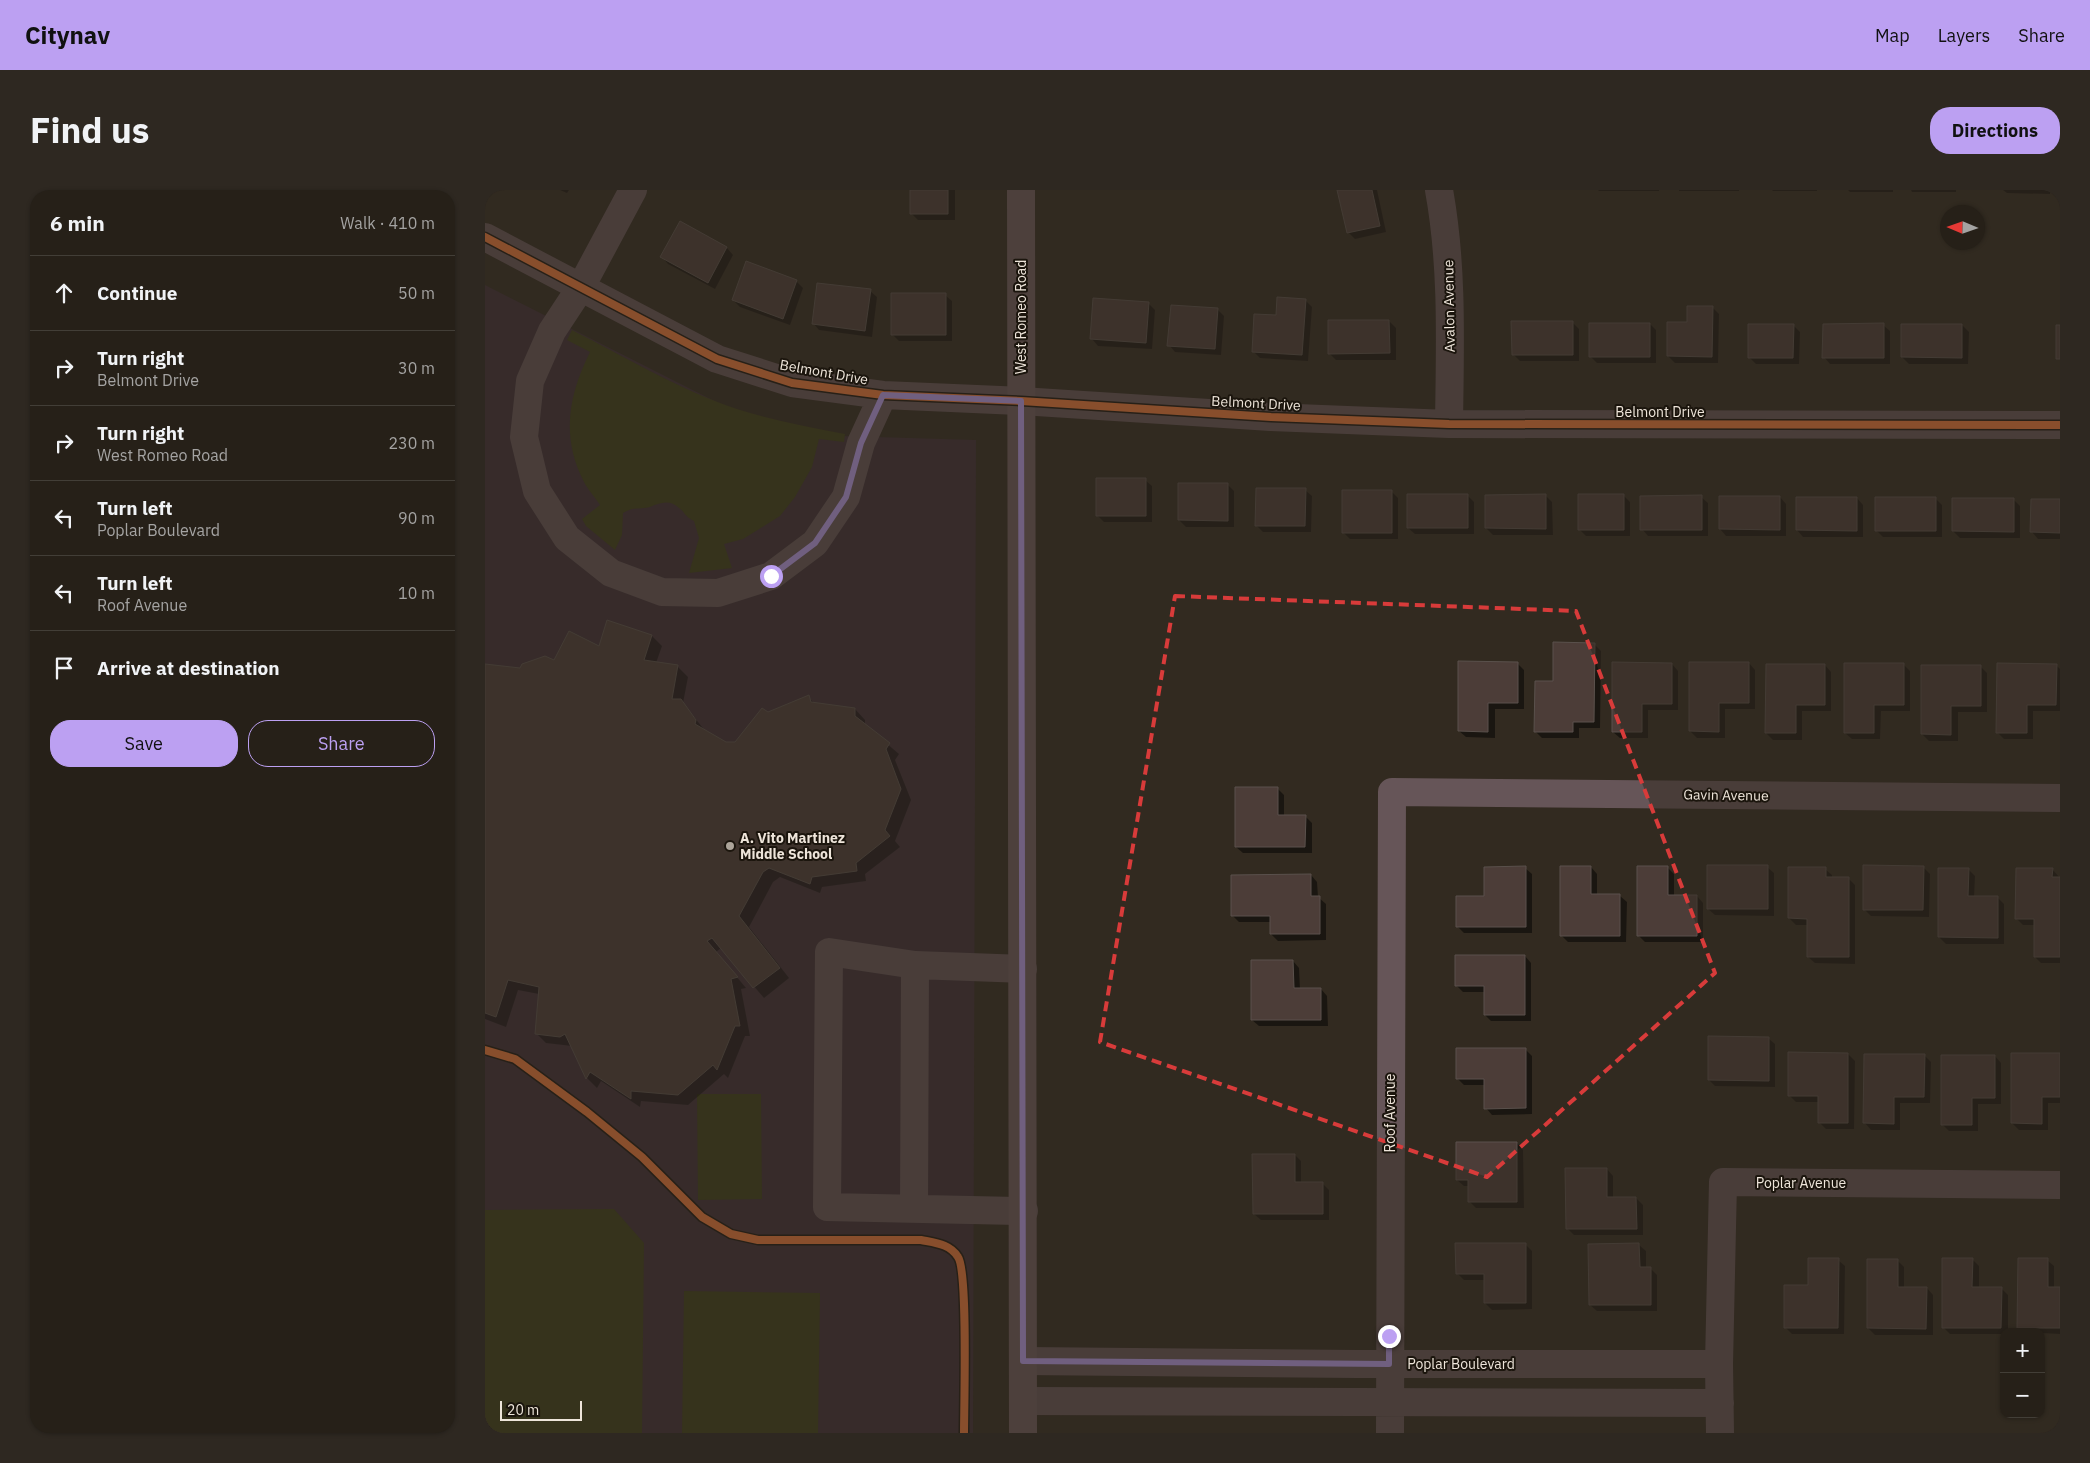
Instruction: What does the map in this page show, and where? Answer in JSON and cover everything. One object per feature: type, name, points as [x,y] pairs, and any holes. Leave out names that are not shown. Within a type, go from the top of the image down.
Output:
[{"type":"main road","name":"West Romeo Road","points":[[1021,190],[1023,1433]]},
{"type":"street","points":[[633,190],[581,287],[553,331],[529,382],[524,437],[537,491],[567,538],[611,573],[662,592],[718,592],[771,576],[815,543],[846,497],[861,443],[883,395]]},
{"type":"street","name":"Avalon Avenue","points":[[1439,190],[1446,229],[1450,289],[1449,424]]},
{"type":"street","name":"Belmont Drive","points":[[485,237],[717,360],[792,383],[883,395],[1021,401],[1271,417],[1449,424],[2060,425]]},
{"type":"street","name":"Gavin Avenue","points":[[1392,792],[2060,798]]},
{"type":"street","name":"Roof Avenue","points":[[1390,1433],[1392,792]]},
{"type":"street","points":[[1023,969],[915,965],[829,952],[827,1208],[1024,1211]]},
{"type":"street","points":[[914,1209],[915,965]]},
{"type":"street","name":"Poplar Avenue","points":[[1719,1364],[1723,1182],[2060,1185]]},
{"type":"street","name":"Poplar Boulevard","points":[[1023,1361],[1719,1364]]},
{"type":"street","points":[[1719,1364],[1720,1433]]},
{"type":"street","points":[[1023,1401],[1720,1403]]},
{"type":"highlighted area","points":[[1175,596],[1576,611],[1715,973],[1487,1177],[1100,1042]]},
{"type":"shaded area","name":"A. Vito Martinez Middle School","points":[[485,285],[760,424],[842,436],[976,440],[973,1433],[485,1433]]},
{"type":"green space","points":[[572,330],[674,383],[716,401],[763,417],[845,434],[844,442],[819,439],[812,467],[795,497],[780,516],[743,539],[724,544],[732,568],[689,573],[699,538],[694,521],[672,503],[661,503],[623,513],[622,535],[615,550],[586,526],[582,519],[600,505],[584,482],[572,449],[570,417],[572,401],[582,368],[590,352],[567,340]]},
{"type":"green space","points":[[697,1094],[761,1094],[762,1199],[698,1200]]},
{"type":"green space","points":[[614,1209],[644,1243],[642,1433],[485,1433],[485,1210]]},
{"type":"green space","points":[[684,1291],[820,1293],[818,1433],[682,1433]]},
{"type":"building","points":[[910,190],[948,190],[948,214],[910,214]]},
{"type":"building","points":[[1337,190],[1372,190],[1380,226],[1347,233]]},
{"type":"building","points":[[680,221],[727,247],[708,283],[660,257]]},
{"type":"building","points":[[746,261],[797,280],[783,319],[732,300]]},
{"type":"building","points":[[817,283],[871,289],[865,331],[812,324]]},
{"type":"building","points":[[891,293],[946,293],[946,335],[891,335]]},
{"type":"building","points":[[1277,297],[1306,299],[1302,355],[1252,352],[1254,314],[1276,315]]},
{"type":"building","points":[[1093,298],[1149,302],[1146,343],[1090,339]]},
{"type":"building","points":[[1171,305],[1218,308],[1215,349],[1167,346]]},
{"type":"building","points":[[1687,306],[1713,306],[1712,357],[1667,356],[1667,322],[1687,322]]},
{"type":"building","points":[[1328,320],[1389,320],[1390,353],[1328,354]]},
{"type":"building","points":[[1511,321],[1573,321],[1573,355],[1512,355]]},
{"type":"building","points":[[1589,323],[1650,323],[1650,357],[1589,357]]},
{"type":"building","points":[[1884,323],[1884,358],[1822,358],[1823,324]]},
{"type":"building","points":[[1748,324],[1794,324],[1793,358],[1748,358]]},
{"type":"building","points":[[1901,324],[1962,324],[1962,358],[1901,357]]},
{"type":"building","points":[[2056,325],[2060,325],[2060,359],[2056,359]]},
{"type":"building","points":[[1096,478],[1146,478],[1146,516],[1096,516]]},
{"type":"building","points":[[1178,483],[1228,483],[1228,521],[1178,520]]},
{"type":"building","points":[[1256,488],[1306,488],[1305,526],[1255,526]]},
{"type":"building","points":[[1342,490],[1392,490],[1392,533],[1342,533]]},
{"type":"building","points":[[1407,494],[1468,494],[1468,528],[1407,528]]},
{"type":"building","points":[[1546,494],[1546,529],[1485,528],[1485,495]]},
{"type":"building","points":[[1578,494],[1624,494],[1624,530],[1578,530]]},
{"type":"building","points":[[1702,495],[1702,530],[1640,530],[1640,496]]},
{"type":"building","points":[[1719,496],[1780,496],[1780,530],[1719,529]]},
{"type":"building","points":[[1796,497],[1857,497],[1857,531],[1796,530]]},
{"type":"building","points":[[1875,497],[1936,497],[1936,531],[1875,531]]},
{"type":"building","points":[[1952,498],[2014,498],[2014,532],[1952,531]]},
{"type":"building","points":[[2031,499],[2060,499],[2060,533],[2030,532]]},
{"type":"building","points":[[607,620],[652,635],[644,660],[678,665],[672,699],[681,699],[696,720],[695,724],[726,742],[735,742],[762,708],[768,712],[809,695],[811,702],[855,708],[855,716],[890,743],[886,749],[901,789],[885,830],[890,836],[856,863],[857,871],[812,877],[810,884],[769,868],[763,872],[739,916],[780,968],[753,988],[712,938],[707,941],[738,977],[731,979],[740,1026],[735,1026],[717,1070],[713,1065],[678,1095],[631,1091],[631,1099],[590,1072],[586,1079],[565,1034],[560,1037],[535,1034],[539,987],[508,980],[496,1017],[485,1013],[485,664],[520,668],[522,664],[545,656],[554,660],[569,631],[599,646]]},
{"type":"building","points":[[1553,642],[1595,643],[1594,722],[1573,722],[1573,732],[1534,732],[1535,681],[1553,681]]},
{"type":"building","points":[[1458,661],[1518,662],[1518,703],[1488,703],[1488,732],[1458,731]]},
{"type":"building","points":[[1612,662],[1672,663],[1672,704],[1642,704],[1642,732],[1612,732]]},
{"type":"building","points":[[1689,662],[1749,662],[1749,703],[1719,703],[1719,732],[1689,731]]},
{"type":"building","points":[[1844,663],[1904,663],[1904,705],[1874,705],[1874,733],[1844,733]]},
{"type":"building","points":[[1997,663],[2057,664],[2056,705],[2027,705],[2027,733],[1996,733]]},
{"type":"building","points":[[1766,664],[1825,664],[1825,705],[1796,705],[1796,733],[1765,733]]},
{"type":"building","points":[[1921,665],[1981,665],[1981,706],[1951,706],[1951,735],[1921,734]]},
{"type":"building","points":[[1235,787],[1278,787],[1278,815],[1306,815],[1305,847],[1235,847]]},
{"type":"building","points":[[1707,865],[1768,865],[1768,909],[1707,909]]},
{"type":"building","points":[[1863,865],[1924,866],[1923,910],[1863,910]]},
{"type":"building","points":[[1526,866],[1526,927],[1456,927],[1456,896],[1484,896],[1484,867]]},
{"type":"building","points":[[1560,866],[1591,866],[1591,894],[1620,894],[1620,936],[1560,936]]},
{"type":"building","points":[[1637,866],[1668,866],[1668,895],[1697,895],[1697,936],[1637,936]]},
{"type":"building","points":[[1788,867],[1826,867],[1826,877],[1849,877],[1849,957],[1807,957],[1807,919],[1788,918]]},
{"type":"building","points":[[1938,868],[1969,868],[1968,896],[1998,896],[1998,938],[1938,937]]},
{"type":"building","points":[[2016,868],[2053,868],[2052,877],[2060,877],[2060,957],[2034,957],[2034,919],[2015,919]]},
{"type":"building","points":[[1311,874],[1311,896],[1320,896],[1320,934],[1270,934],[1270,916],[1231,916],[1231,875]]},
{"type":"building","points":[[1455,955],[1525,955],[1525,1015],[1484,1015],[1484,986],[1455,986]]},
{"type":"building","points":[[1251,960],[1293,960],[1294,988],[1321,988],[1321,1020],[1251,1020]]},
{"type":"building","points":[[1708,1036],[1769,1037],[1769,1081],[1708,1080]]},
{"type":"building","points":[[1456,1048],[1526,1048],[1526,1108],[1484,1109],[1484,1079],[1456,1079]]},
{"type":"building","points":[[1788,1052],[1848,1053],[1848,1123],[1818,1123],[1818,1096],[1788,1096]]},
{"type":"building","points":[[2011,1053],[2060,1053],[2060,1097],[2042,1097],[2042,1124],[2011,1123]]},
{"type":"building","points":[[1864,1054],[1925,1054],[1924,1097],[1894,1097],[1894,1124],[1863,1123]]},
{"type":"building","points":[[1941,1055],[1995,1055],[1995,1098],[1972,1098],[1972,1125],[1941,1125]]},
{"type":"building","points":[[1456,1142],[1517,1142],[1517,1202],[1468,1202],[1468,1180],[1456,1180]]},
{"type":"building","points":[[1252,1154],[1295,1154],[1295,1182],[1323,1182],[1323,1214],[1253,1214]]},
{"type":"building","points":[[1565,1168],[1607,1168],[1607,1197],[1636,1197],[1637,1229],[1566,1229]]},
{"type":"building","points":[[1455,1243],[1526,1243],[1526,1303],[1484,1303],[1484,1274],[1456,1274]]},
{"type":"building","points":[[1639,1243],[1640,1267],[1651,1267],[1651,1305],[1589,1305],[1588,1244]]},
{"type":"building","points":[[1808,1258],[1839,1258],[1838,1328],[1784,1328],[1784,1285],[1808,1285]]},
{"type":"building","points":[[1942,1258],[1973,1258],[1972,1287],[2002,1287],[2001,1328],[1942,1328]]},
{"type":"building","points":[[2018,1258],[2048,1258],[2048,1287],[2060,1287],[2060,1328],[2017,1328]]},
{"type":"building","points":[[1867,1259],[1898,1259],[1898,1287],[1927,1287],[1926,1329],[1867,1328]]},
{"type":"cycle path","points":[[485,237],[717,359],[792,383],[883,395],[1021,401],[1271,417],[1449,424],[2060,425]]},
{"type":"cycle path","points":[[485,1050],[515,1059],[587,1112],[642,1157],[702,1217],[731,1234],[758,1240],[921,1240],[951,1249],[958,1257],[963,1287],[965,1340],[964,1433]]},
{"type":"place","name":"A. Vito Martinez Middle School","points":[[730,846]]},
{"type":"route","points":[[771,576],[815,543],[846,497],[861,443],[883,395],[1021,401],[1023,1361],[1389,1364],[1389,1336]]}]
